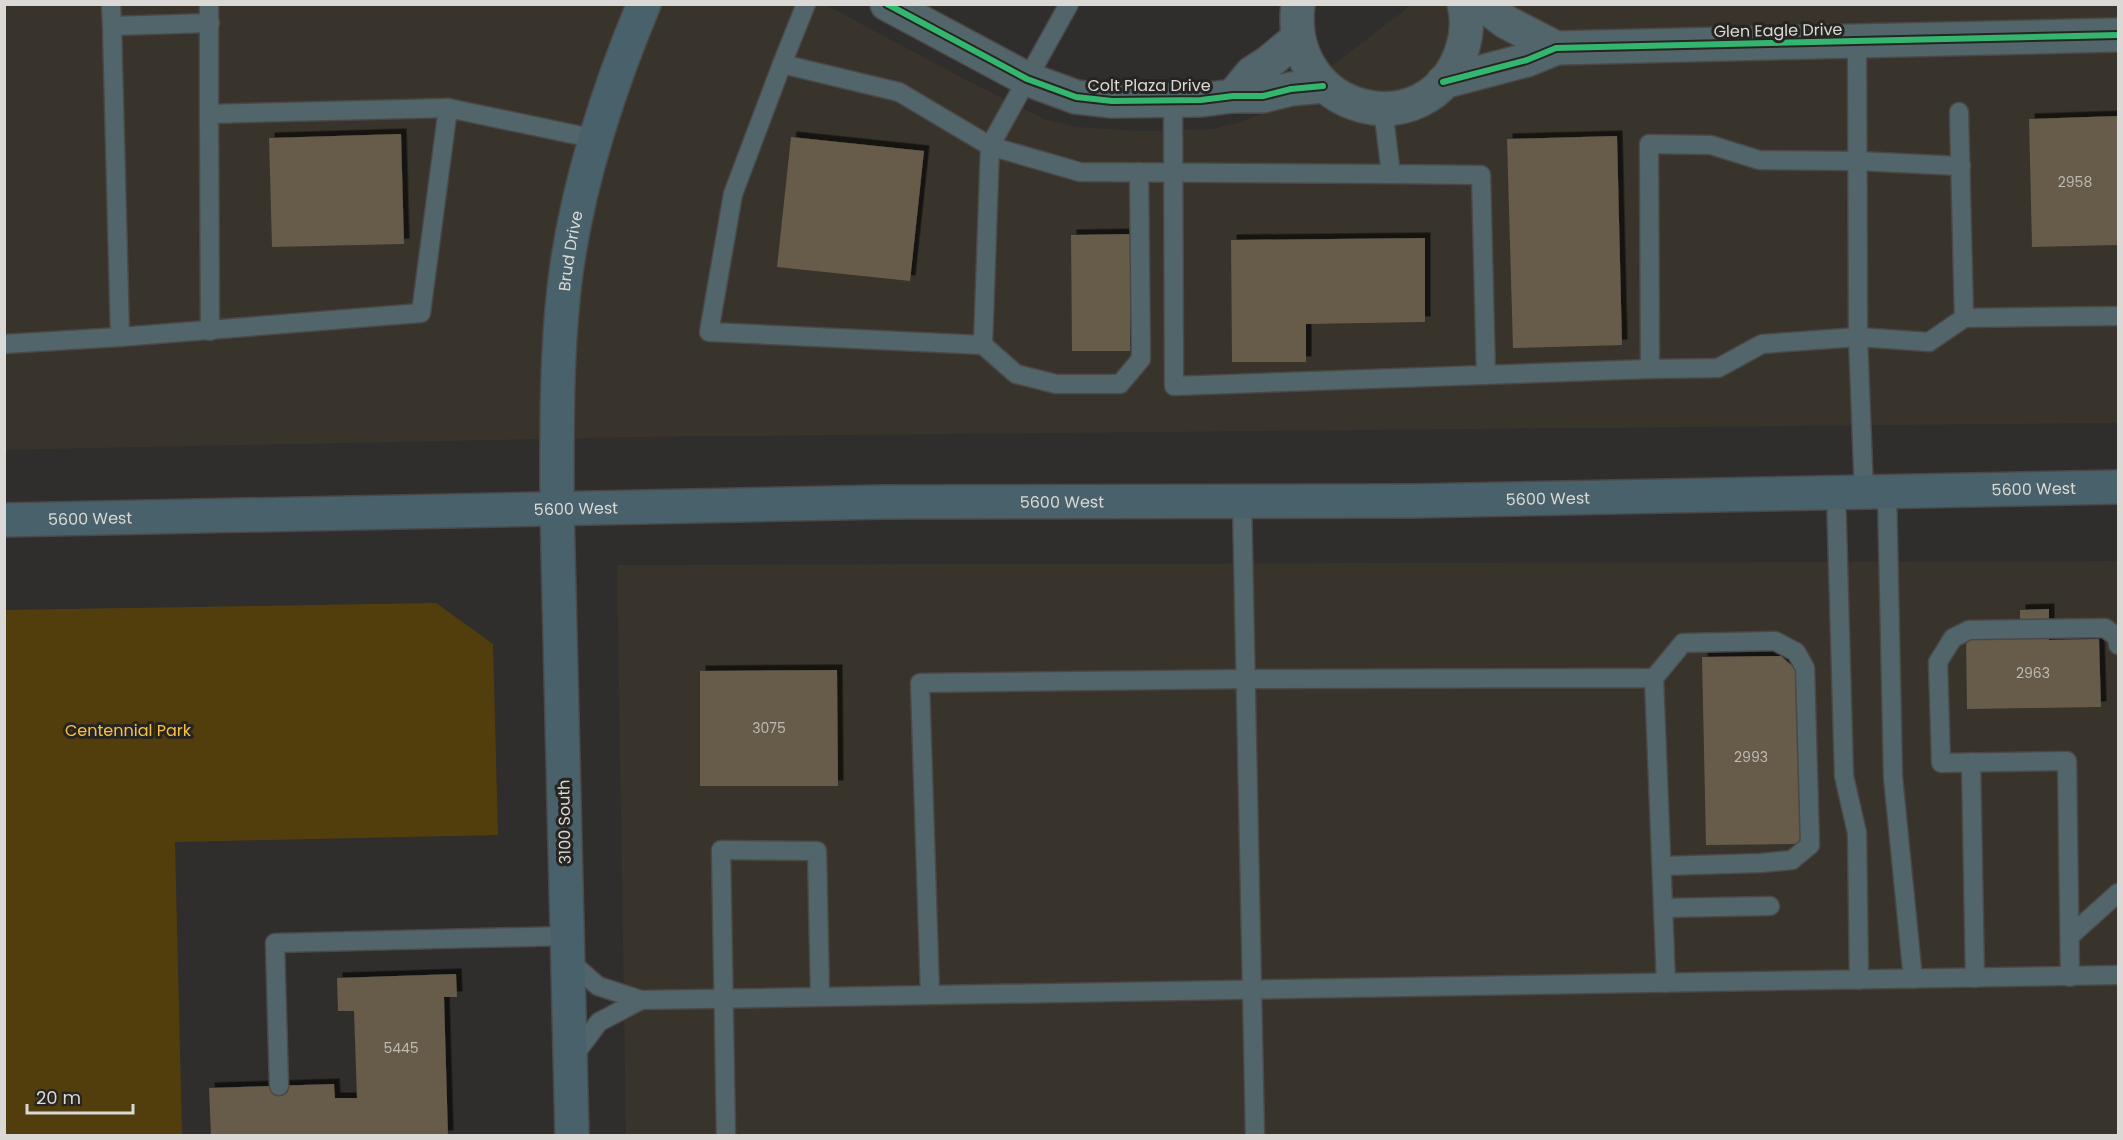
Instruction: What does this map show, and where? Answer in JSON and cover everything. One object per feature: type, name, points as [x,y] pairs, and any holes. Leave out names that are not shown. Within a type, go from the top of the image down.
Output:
[{"type":"main road","name":"Brud Drive","points":[[557,508],[558,375],[564,288],[573,233],[596,139],[622,60],[644,4]]},
{"type":"main road","name":"5600 West","points":[[4,520],[884,502],[1424,501],[2118,487]]},
{"type":"main road","name":"3100 South","points":[[557,508],[572,1136]]},
{"type":"street","name":"Colt Plaza Drive","points":[[887,4],[1027,79],[1063,93],[1092,100],[1218,99],[1233,96],[1263,96],[1291,89],[1323,86]]},
{"type":"street","points":[[1298,4],[1296,22],[1298,38],[1307,64],[1323,86],[1351,103],[1383,109],[1416,101],[1443,82],[1458,62],[1466,38],[1464,4]]},
{"type":"street","name":"Glen Eagle Drive","points":[[1482,4],[1506,22],[1556,48]]},
{"type":"street","name":"Glen Eagle Drive","points":[[1443,82],[1527,60],[1556,48],[2118,35]]},
{"type":"street","name":"Colt Plaza Drive","points":[[1233,96],[1252,73],[1298,38]]},
{"type":"lane","points":[[111,4],[120,338]]},
{"type":"lane","points":[[209,4],[210,330]]},
{"type":"lane","points":[[806,4],[733,194],[709,332],[982,345],[1016,374],[1056,384],[1120,384],[1141,359],[1138,172]]},
{"type":"lane","points":[[982,345],[990,146],[1069,4]]},
{"type":"lane","points":[[112,26],[210,23]]},
{"type":"lane","points":[[1857,41],[1858,336],[1862,493],[1913,979]]},
{"type":"lane","points":[[782,64],[899,92],[990,146],[1080,172],[1481,175],[1486,375]]},
{"type":"lane","points":[[1173,101],[1174,386],[1718,368],[1762,344],[1858,336],[1929,342],[1964,318],[2118,316]]},
{"type":"lane","points":[[209,114],[448,108],[596,139]]},
{"type":"lane","points":[[4,344],[120,338],[421,313],[448,108]]},
{"type":"lane","points":[[1383,109],[1391,174]]},
{"type":"lane","points":[[1959,112],[1964,318]]},
{"type":"lane","points":[[1650,369],[1649,144],[1711,145],[1759,160],[1858,161],[1961,166]]},
{"type":"lane","points":[[1859,980],[1857,833],[1844,776],[1862,493]]},
{"type":"lane","points":[[1242,501],[1255,1136]]},
{"type":"lane","points":[[2070,977],[2067,761],[1941,763],[1938,662],[1953,638],[1968,630],[2105,628],[2117,637],[2118,645]]},
{"type":"lane","points":[[1662,866],[1792,860],[1810,845],[1805,669],[1796,652],[1775,640],[1683,643],[1654,678],[1666,983]]},
{"type":"lane","points":[[930,994],[920,683],[1654,678]]},
{"type":"lane","points":[[1971,762],[1975,978]]},
{"type":"lane","points":[[726,1136],[721,850],[817,851],[820,996]]},
{"type":"lane","points":[[2070,936],[2118,893]]},
{"type":"lane","points":[[1664,908],[1770,906]]},
{"type":"lane","points":[[279,1086],[275,943],[567,948],[598,986],[641,1000],[2118,975]]},
{"type":"lane","points":[[570,1060],[599,1022],[641,1000]]},
{"type":"shaded area","points":[[4,5],[826,5],[1044,119],[1076,127],[1143,131],[1212,129],[1237,123],[1275,109],[1406,9],[1408,5],[2118,5],[2118,423],[641,437],[5,450]]},
{"type":"shaded area","points":[[2118,561],[2118,1135],[626,1135],[617,565]]},
{"type":"green space","name":"Centennial Park","points":[[436,603],[493,644],[498,835],[175,842],[182,1135],[5,1135],[5,610]]},
{"type":"building","points":[[2118,116],[2118,245],[2032,247],[2029,119]]},
{"type":"building","points":[[401,134],[404,244],[272,247],[269,138]]},
{"type":"building","points":[[1617,136],[1622,345],[1513,348],[1507,139]]},
{"type":"building","points":[[791,137],[924,151],[910,281],[777,267]]},
{"type":"building","points":[[1130,234],[1130,351],[1072,351],[1071,235]]},
{"type":"building","points":[[1425,238],[1425,322],[1306,324],[1306,362],[1232,362],[1231,240]]},
{"type":"building","points":[[2049,609],[2049,640],[2099,639],[2101,707],[1967,709],[1966,635],[2020,634],[2020,610]]},
{"type":"building","points":[[1781,656],[1797,670],[1800,844],[1706,845],[1702,657]]},
{"type":"building","points":[[837,670],[838,786],[700,786],[700,671]]},
{"type":"building","points":[[456,974],[457,997],[444,997],[448,1136],[211,1136],[209,1088],[334,1084],[335,1098],[357,1098],[354,1011],[338,1011],[337,978]]},
{"type":"cycle path","points":[[887,4],[1027,79],[1076,97],[1112,101],[1201,100],[1233,96],[1263,96],[1291,89],[1323,86]]},
{"type":"cycle path","points":[[1443,82],[1527,60],[1556,48],[2118,35]]}]
